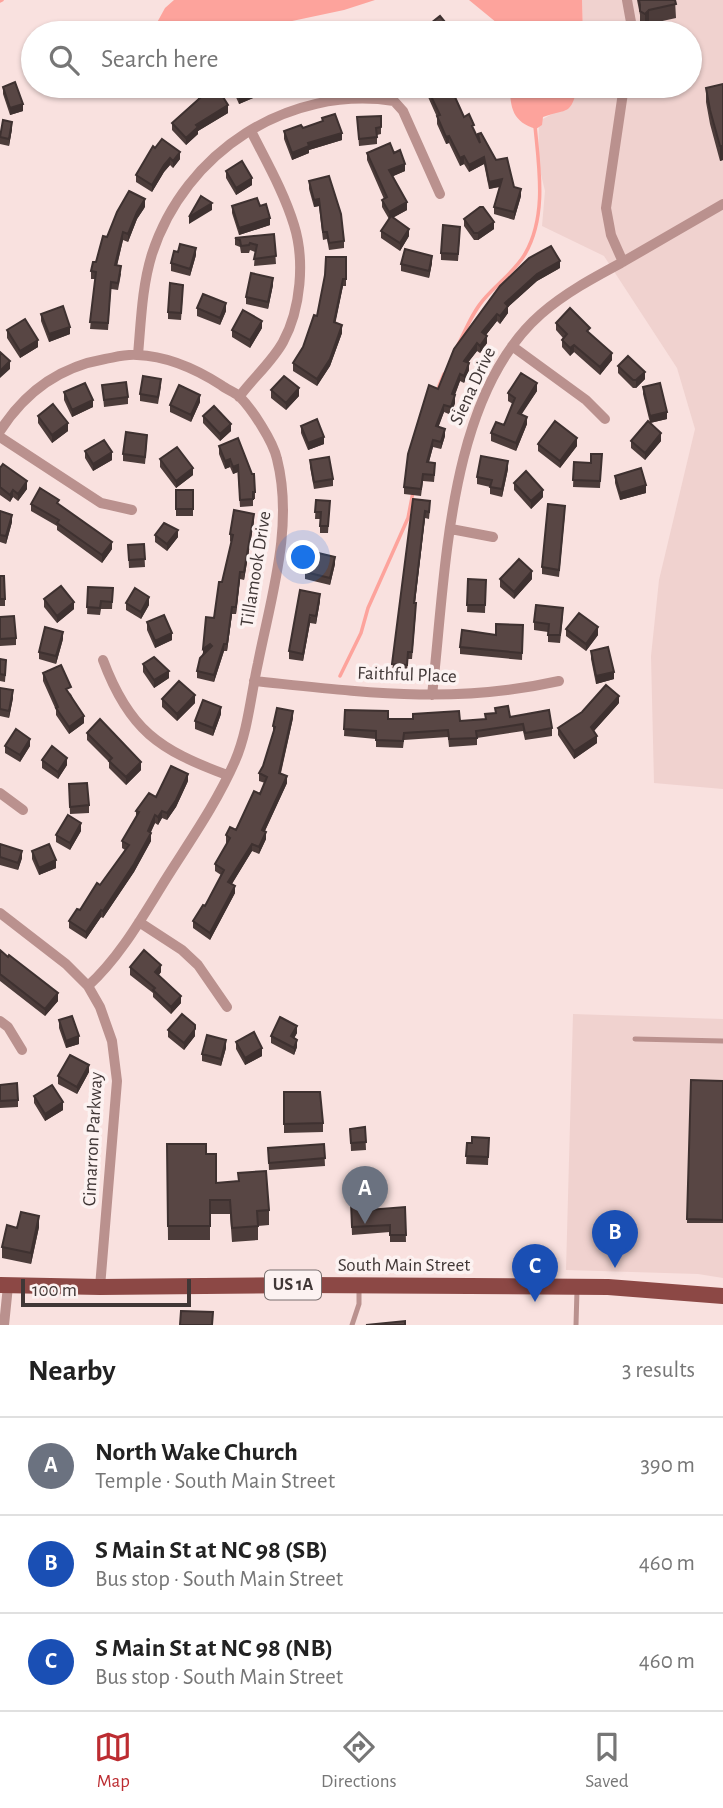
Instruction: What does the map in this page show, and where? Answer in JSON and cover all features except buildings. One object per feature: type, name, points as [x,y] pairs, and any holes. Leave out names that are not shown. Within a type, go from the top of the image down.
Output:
[{"type":"main road","name":"South Main Street","points":[[4,1286],[608,1287],[723,1296]]},
{"type":"street","points":[[627,0],[631,21]]},
{"type":"street","points":[[622,98],[606,208],[611,235],[623,262]]},
{"type":"street","points":[[138,355],[152,254],[164,226],[183,193],[207,164],[230,144],[267,120],[304,106],[361,99],[394,101],[403,111],[440,194]]},
{"type":"street","points":[[239,397],[287,335],[295,308],[300,267],[295,226],[251,131]]},
{"type":"street","name":"Siena Drive","points":[[432,695],[451,529],[460,475],[472,427],[494,374],[512,346],[543,312],[573,289],[723,204]]},
{"type":"street","points":[[512,346],[586,400],[605,419]]},
{"type":"street","name":"Tillamook Drive","points":[[0,431],[33,390],[55,375],[100,360],[138,355],[174,362],[205,375],[239,397],[264,430],[277,456],[284,492],[281,545],[240,747],[218,797],[139,922],[104,971],[88,986]]},
{"type":"street","points":[[0,437],[101,503],[132,510]]},
{"type":"street","points":[[451,529],[493,537]]},
{"type":"street","points":[[103,660],[118,695],[140,727],[158,742],[182,756],[227,775]]},
{"type":"street","name":"Faithful Place","points":[[254,681],[381,694],[432,695],[491,692],[559,681]]},
{"type":"street","points":[[0,793],[23,810]]},
{"type":"street","name":"Cimarron Parkway","points":[[0,913],[66,964],[88,986],[100,1007],[112,1041],[117,1081],[100,1287]]},
{"type":"street","points":[[139,922],[182,950],[198,965],[227,1007]]},
{"type":"street","points":[[0,1021],[8,1027],[22,1049]]},
{"type":"street","points":[[4,1286],[4,1325]]},
{"type":"lane","points":[[635,1039],[723,1041]]},
{"type":"lane","points":[[352,1325],[359,1304],[360,1285]]},
{"type":"lane","points":[[576,1325],[577,1287]]},
{"type":"shaded area","points":[[174,0],[375,0],[292,21],[158,21],[165,8]]},
{"type":"shaded area","points":[[469,0],[582,0],[583,21],[495,21]]},
{"type":"shaded area","points":[[582,0],[723,0],[723,789],[654,783],[651,656],[659,580],[695,429],[677,368],[604,256],[542,226],[545,191],[538,162],[539,121],[554,113],[567,98],[702,98],[702,21],[583,21]]},
{"type":"shaded area","points":[[511,98],[574,98],[567,109],[543,117],[542,125],[536,129],[518,118]]},
{"type":"shaded area","points":[[573,1014],[723,1019],[723,1278],[698,1274],[566,1270]]},
{"type":"waterway","points":[[458,345],[477,309],[516,266],[532,239],[540,192],[535,126]]},
{"type":"waterway","points":[[436,393],[444,374]]},
{"type":"waterway","points":[[340,676],[361,633],[368,608],[408,518],[413,492]]},
{"type":"place","name":"North Wake Church","points":[[365,1224]]},
{"type":"place","name":"S Main St at NC 98 (SB)","points":[[615,1268]]},
{"type":"place","name":"S Main St at NC 98 (NB)","points":[[535,1302]]}]
